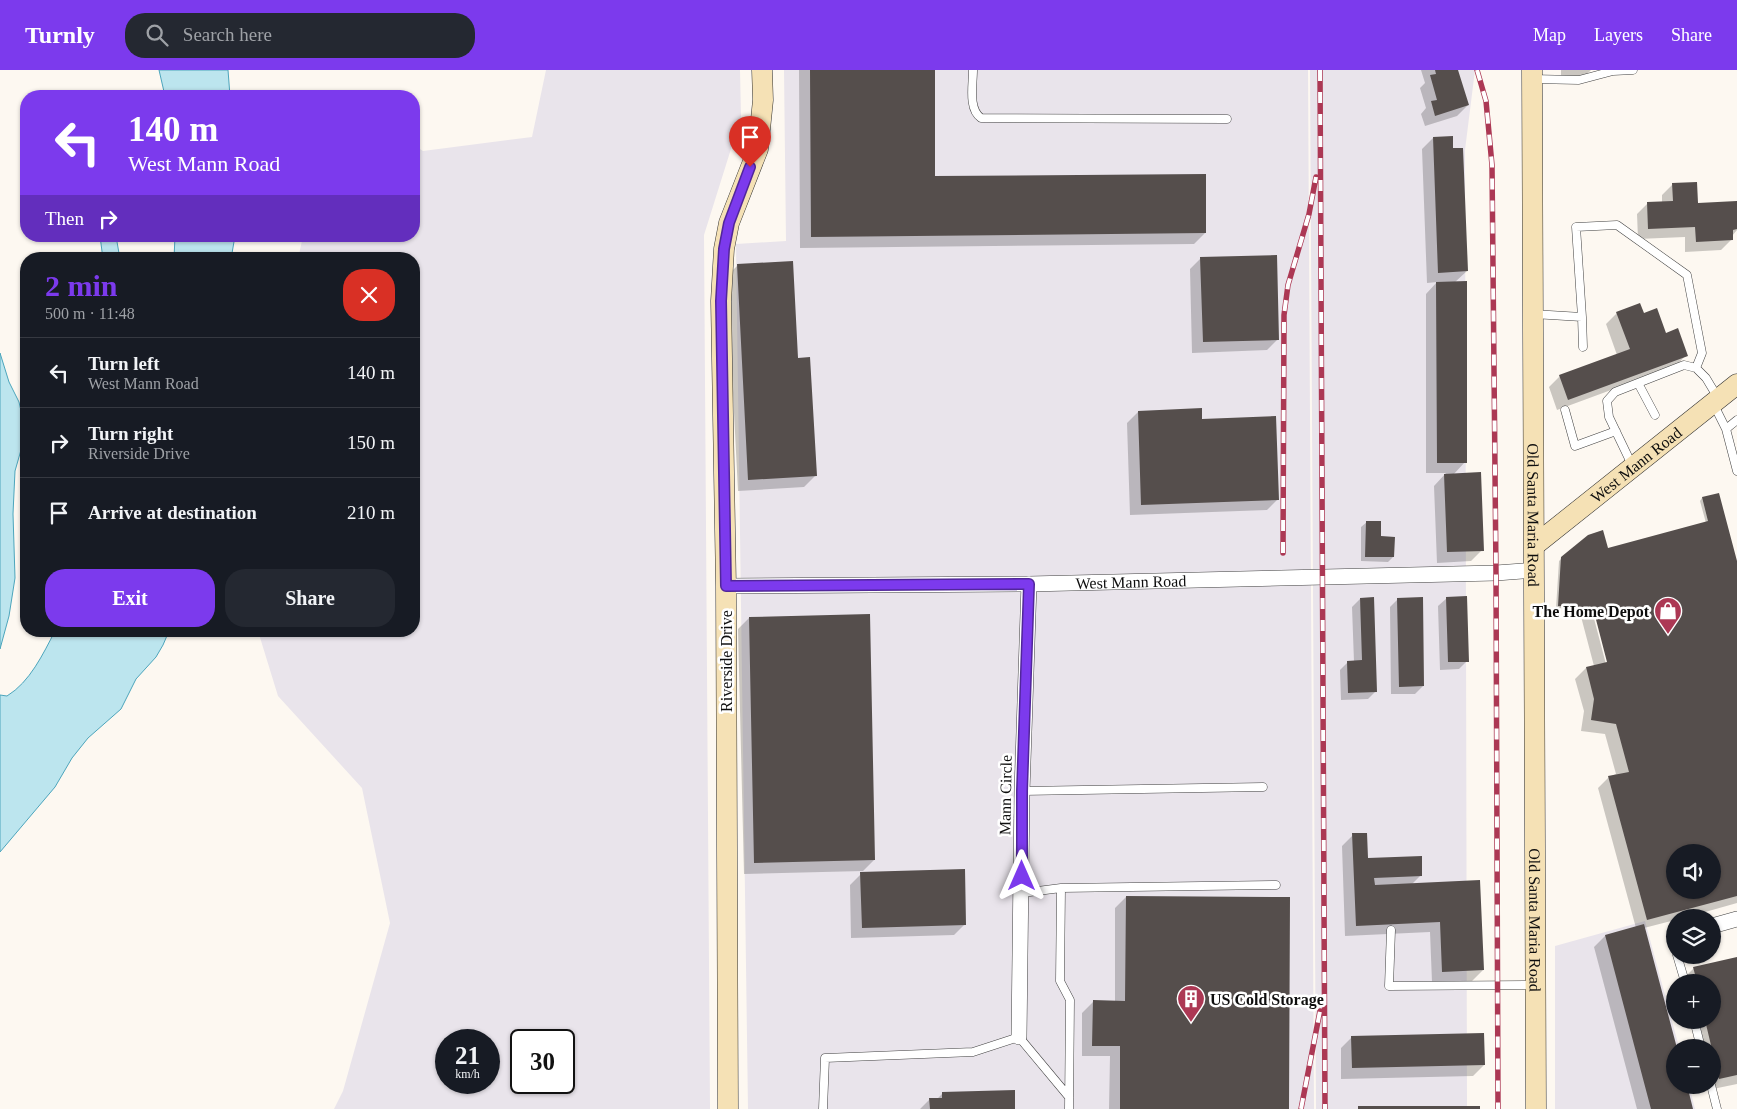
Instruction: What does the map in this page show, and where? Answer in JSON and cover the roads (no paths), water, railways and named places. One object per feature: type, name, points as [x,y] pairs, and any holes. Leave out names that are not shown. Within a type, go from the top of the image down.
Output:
[{"type":"street","name":"Riverside Drive","points":[[728,1109],[726,586],[721,301],[724,249],[729,223],[758,149],[763,100],[762,70]]},
{"type":"street","name":"Old Santa Maria Road","points":[[1532,75],[1536,1109]]},
{"type":"street","name":"West Mann Road","points":[[1535,545],[1737,384]]},
{"type":"street","name":"West Mann Road","points":[[726,586],[1029,584],[1496,573],[1535,570]]},
{"type":"street","name":"Mann Circle","points":[[1019,1037],[1022,791],[1029,584]]},
{"type":"street","points":[[1721,923],[1737,919]]},
{"type":"lane","points":[[973,70],[973,108],[975,114],[981,118],[1227,119]]},
{"type":"lane","points":[[1532,75],[1579,80],[1613,71],[1633,70]]},
{"type":"lane","points":[[1583,348],[1576,227],[1618,225],[1687,275],[1702,353],[1696,368]]},
{"type":"lane","points":[[1533,314],[1582,317]]},
{"type":"lane","points":[[1633,467],[1609,417],[1607,401],[1615,392],[1684,365],[1696,368],[1706,378],[1726,429],[1737,471]]},
{"type":"lane","points":[[1638,383],[1655,415]]},
{"type":"lane","points":[[1565,410],[1575,446],[1616,431]]},
{"type":"lane","points":[[1726,429],[1737,420]]},
{"type":"lane","points":[[1022,791],[1263,787]]},
{"type":"lane","points":[[1022,893],[1061,888],[1276,885]]},
{"type":"lane","points":[[1061,888],[1060,981],[1070,1000],[1069,1109]]},
{"type":"lane","points":[[1391,930],[1389,986],[1536,985]]},
{"type":"lane","points":[[823,1109],[825,1058],[973,1052],[1019,1037],[1069,1097]]},
{"type":"lane","points":[[1714,1094],[1718,1109]]},
{"type":"water","points":[[159,70],[228,70],[230,90],[164,90]]},
{"type":"water","points":[[101,242],[117,242],[119,252],[102,252]]},
{"type":"water","points":[[175,242],[234,242],[232,252],[174,252]]},
{"type":"water","points":[[0,353],[9,382],[20,406],[20,454],[15,471],[13,514],[15,578],[9,616],[0,649]]},
{"type":"water","points":[[52,637],[166,637],[156,657],[136,679],[121,709],[88,738],[72,758],[55,787],[0,852],[0,695],[7,696],[23,683]]},
{"type":"railway","points":[[1320,70],[1325,1109]]},
{"type":"railway","points":[[1477,70],[1486,101],[1492,165],[1498,1109]]},
{"type":"railway","points":[[1283,553],[1284,315],[1288,285],[1309,214],[1316,177]]},
{"type":"railway","points":[[1301,1109],[1320,1011]]},
{"type":"place","name":"The Home Depot","points":[[1668,635]]},
{"type":"place","name":"US Cold Storage","points":[[1191,1023]]}]
